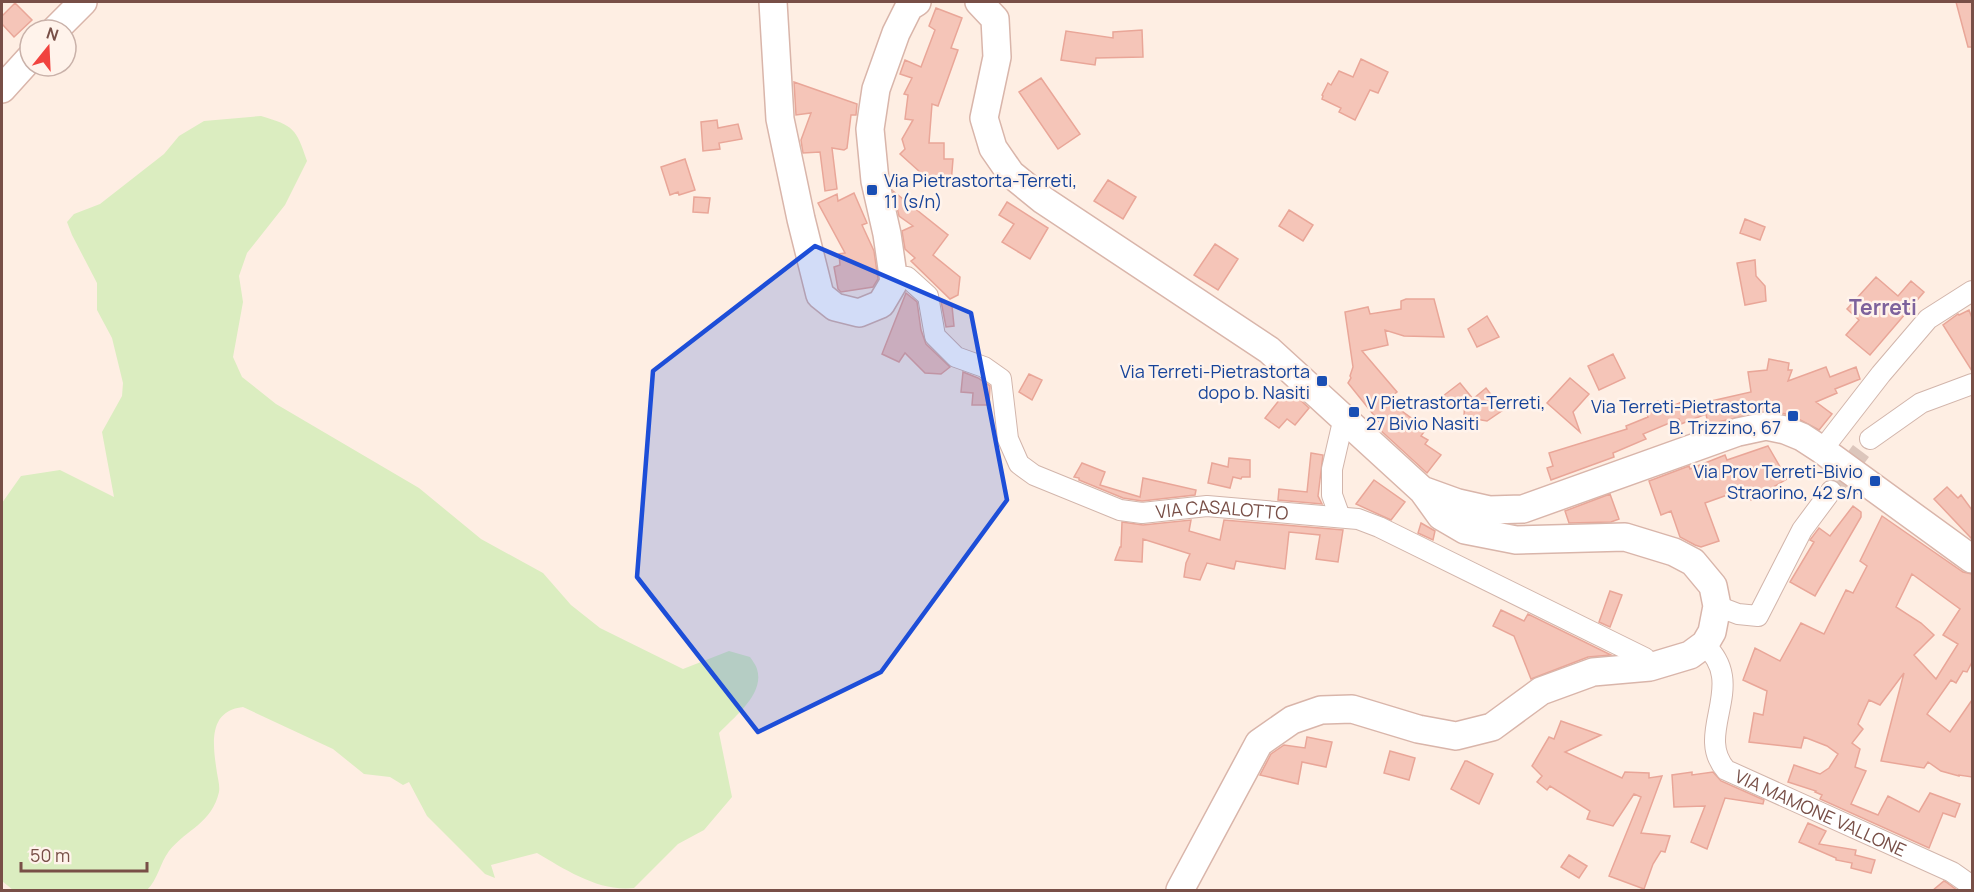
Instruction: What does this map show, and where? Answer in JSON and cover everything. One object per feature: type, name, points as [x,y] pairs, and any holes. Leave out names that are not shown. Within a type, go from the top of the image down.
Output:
[{"type":"main road","points":[[67,18],[83,2]]},
{"type":"main road","points":[[773,2],[780,118],[820,295],[835,307],[859,312],[881,304],[894,282],[887,234],[875,181],[870,129],[876,89],[896,33],[909,8],[917,2]]},
{"type":"main road","points":[[979,2],[995,19],[997,57],[984,118],[993,148],[1011,174],[1052,206],[1269,351],[1422,490],[1441,516],[1465,530],[1516,540],[1626,537],[1674,552],[1693,562],[1713,586],[1717,606],[1712,632],[1705,644],[1690,655],[1650,666],[1593,672],[1551,687],[1540,691],[1492,727],[1456,736],[1418,729],[1352,709],[1321,710],[1292,720],[1259,743],[1180,891]]},
{"type":"main road","points":[[2,89],[18,71]]},
{"type":"main road","points":[[1422,490],[1458,503],[1489,510],[1522,509],[1738,432],[1766,426],[1785,430],[1822,450],[1972,559]]},
{"type":"street","name":"VIA CASALOTTO","points":[[893,276],[907,277],[928,296],[936,336],[956,357],[984,367],[1001,378],[1008,439],[1019,464],[1034,475],[1120,510],[1142,513],[1207,506],[1358,519],[1379,527],[1645,658],[1650,666]]},
{"type":"street","points":[[1822,450],[1881,374],[1928,319],[1972,291]]},
{"type":"street","points":[[1870,439],[1921,403],[1972,384]]},
{"type":"street","points":[[1340,517],[1332,495],[1332,469],[1341,430],[1348,422]]},
{"type":"street","points":[[1717,606],[1738,614],[1758,616],[1802,530],[1831,491]]},
{"type":"street","name":"VIA MAMONE VALLONE","points":[[1705,644],[1717,659],[1722,676],[1715,752],[1719,762],[1726,770],[1952,872],[1972,886]]},
{"type":"highlighted area","points":[[815,246],[971,313],[1007,500],[881,672],[758,732],[637,577],[653,371]]},
{"type":"green space","points":[[261,116],[281,123],[292,130],[300,141],[307,161],[285,205],[247,253],[239,276],[243,302],[233,357],[242,377],[276,404],[419,488],[481,539],[543,573],[571,605],[600,628],[683,669],[729,651],[750,657],[756,666],[757,687],[747,704],[719,733],[732,797],[704,830],[678,844],[634,888],[608,887],[596,883],[571,873],[537,853],[491,865],[495,878],[485,874],[427,816],[409,782],[403,785],[390,777],[364,774],[333,749],[243,707],[223,715],[215,731],[214,752],[219,787],[216,803],[205,818],[169,851],[147,890],[13,890],[2,881],[2,503],[21,476],[60,470],[114,497],[102,432],[122,396],[123,383],[112,338],[97,310],[97,283],[67,222],[74,214],[100,204],[164,154],[179,136],[204,121]]},
{"type":"building","points":[[1956,2],[1972,2],[1972,47],[1968,47]]},
{"type":"building","points":[[15,3],[30,18],[18,18],[18,33],[14,37],[2,24],[2,16]]},
{"type":"building","points":[[936,8],[962,18],[951,48],[958,50],[938,106],[932,104],[929,143],[944,143],[944,159],[953,159],[951,184],[930,181],[900,154],[905,149],[902,139],[913,120],[905,119],[908,95],[904,94],[912,78],[900,74],[905,60],[921,67],[935,30],[929,26]]},
{"type":"building","points":[[1142,30],[1143,57],[1096,58],[1095,65],[1061,60],[1066,31],[1113,38],[1113,32]]},
{"type":"building","points":[[1361,59],[1388,72],[1378,93],[1370,90],[1355,120],[1339,112],[1341,108],[1322,99],[1322,95],[1328,83],[1331,85],[1339,71],[1353,77]]},
{"type":"building","points":[[1041,78],[1080,134],[1058,149],[1019,92]]},
{"type":"building","points":[[794,82],[857,104],[856,115],[851,115],[847,148],[844,150],[832,148],[837,189],[825,191],[820,152],[803,153],[801,140],[811,113],[796,115]]},
{"type":"building","points":[[717,120],[718,128],[738,124],[742,139],[719,143],[720,149],[703,151],[701,122]]},
{"type":"building","points":[[685,159],[695,190],[670,195],[661,167]]},
{"type":"building","points":[[1108,180],[1136,197],[1123,219],[1094,201]]},
{"type":"building","points":[[893,191],[948,235],[933,255],[960,277],[958,295],[950,299],[911,261],[915,258],[905,249],[902,231],[913,226],[899,216]]},
{"type":"building","points":[[854,193],[867,223],[862,225],[874,251],[878,279],[873,287],[841,292],[838,289],[834,267],[840,265],[839,254],[845,253],[818,203],[837,194],[838,201]]},
{"type":"building","points":[[694,197],[710,198],[708,213],[693,212]]},
{"type":"building","points":[[1007,202],[1048,228],[1030,259],[1002,242],[1014,224],[999,215]]},
{"type":"building","points":[[1289,210],[1313,225],[1303,241],[1279,226]]},
{"type":"building","points":[[1745,219],[1765,227],[1760,240],[1740,233]]},
{"type":"building","points":[[1215,244],[1238,259],[1218,290],[1194,275]]},
{"type":"building","points":[[1755,260],[1756,276],[1765,286],[1766,301],[1745,305],[1737,263]]},
{"type":"building","points":[[1876,277],[1898,296],[1911,281],[1924,292],[1870,355],[1846,335],[1859,320],[1847,309]]},
{"type":"building","points":[[906,293],[917,302],[921,330],[926,344],[950,367],[941,374],[925,373],[905,353],[899,362],[882,354]]},
{"type":"building","points":[[1434,299],[1444,337],[1404,336],[1385,330],[1388,345],[1362,351],[1397,392],[1387,400],[1426,429],[1421,436],[1428,440],[1425,444],[1441,455],[1427,473],[1378,428],[1381,424],[1348,383],[1353,367],[1345,312],[1368,307],[1370,314],[1401,309],[1401,301]]},
{"type":"building","points":[[941,301],[952,306],[954,326],[946,327]]},
{"type":"building","points":[[1969,310],[1972,318],[1972,371],[1943,325],[1958,314]]},
{"type":"building","points":[[1487,316],[1499,337],[1477,347],[1468,329]]},
{"type":"building","points":[[1613,354],[1625,378],[1599,390],[1588,366]]},
{"type":"building","points":[[1769,359],[1789,363],[1788,370],[1792,370],[1788,381],[1826,367],[1830,377],[1856,367],[1860,379],[1835,389],[1837,393],[1816,402],[1832,414],[1819,430],[1791,415],[1769,411],[1708,424],[1706,414],[1681,424],[1679,419],[1643,434],[1646,439],[1613,453],[1614,457],[1551,480],[1547,468],[1553,466],[1549,453],[1627,429],[1626,426],[1648,417],[1644,407],[1658,401],[1662,410],[1687,400],[1689,406],[1751,392],[1748,372],[1767,370]]},
{"type":"building","points":[[963,372],[990,386],[989,405],[972,405],[973,393],[961,392]]},
{"type":"building","points":[[1029,374],[1042,380],[1032,400],[1019,392]]},
{"type":"building","points":[[1570,378],[1589,394],[1573,412],[1580,432],[1547,403]]},
{"type":"building","points":[[1460,383],[1473,399],[1486,388],[1503,410],[1487,421],[1464,417],[1465,397],[1452,407],[1443,396]]},
{"type":"building","points":[[1288,389],[1309,408],[1295,425],[1287,419],[1279,428],[1265,418]]},
{"type":"building","points":[[1768,446],[1787,479],[1751,500],[1744,489],[1705,503],[1719,541],[1701,547],[1695,545],[1680,537],[1671,511],[1661,515],[1649,481],[1689,466],[1690,469],[1725,455],[1727,460]]},
{"type":"building","points":[[1311,453],[1323,455],[1318,496],[1322,504],[1278,500],[1279,489],[1307,492]]},
{"type":"building","points":[[1229,458],[1250,460],[1250,477],[1241,479],[1233,477],[1230,488],[1208,483],[1212,463],[1228,467]]},
{"type":"building","points":[[1082,463],[1105,472],[1100,485],[1140,497],[1143,478],[1196,490],[1195,495],[1142,501],[1123,498],[1074,477]]},
{"type":"building","points":[[1374,480],[1405,502],[1391,520],[1356,504]]},
{"type":"building","points":[[1947,487],[1958,498],[1961,495],[1972,510],[1972,539],[1934,499]]},
{"type":"building","points":[[1610,494],[1619,519],[1611,522],[1569,523],[1565,511]]},
{"type":"building","points":[[1853,506],[1861,512],[1861,517],[1815,596],[1790,582],[1814,542],[1810,540],[1819,528],[1830,536]]},
{"type":"building","points":[[1882,516],[1963,572],[1972,574],[1972,662],[1967,672],[1963,671],[1956,683],[1951,680],[1927,714],[1950,732],[1972,700],[1972,777],[1941,771],[1928,762],[1924,768],[1881,761],[1904,673],[1880,705],[1869,700],[1858,724],[1863,729],[1852,743],[1860,749],[1855,767],[1866,771],[1851,804],[1878,815],[1888,796],[1919,812],[1930,793],[1960,804],[1955,817],[1943,813],[1929,848],[1820,799],[1822,795],[1816,791],[1788,782],[1794,765],[1820,774],[1829,768],[1838,754],[1827,746],[1804,737],[1801,748],[1749,742],[1754,713],[1763,715],[1767,691],[1743,680],[1755,648],[1780,661],[1801,623],[1824,634],[1846,590],[1853,593],[1867,566],[1860,561]],"holes":[[[1912,574],[1960,609],[1943,635],[1958,644],[1936,679],[1914,655],[1934,635],[1921,623],[1896,607]]]},
{"type":"building","points":[[1191,520],[1189,531],[1220,540],[1224,520],[1343,530],[1338,562],[1316,559],[1320,535],[1289,532],[1285,569],[1236,561],[1234,569],[1207,563],[1200,580],[1184,577],[1190,554],[1143,539],[1142,562],[1115,560],[1121,547],[1122,522],[1143,525]]},
{"type":"building","points":[[1421,523],[1435,531],[1433,540],[1418,533]]},
{"type":"building","points":[[1610,591],[1622,595],[1610,627],[1599,622]]},
{"type":"building","points":[[1501,610],[1524,621],[1528,614],[1611,655],[1588,657],[1531,679],[1514,636],[1493,626]]},
{"type":"building","points":[[1561,721],[1601,735],[1565,752],[1622,778],[1625,772],[1649,773],[1649,778],[1662,776],[1641,833],[1670,836],[1665,852],[1661,851],[1653,864],[1644,889],[1609,876],[1641,797],[1634,794],[1613,826],[1587,819],[1590,811],[1550,786],[1547,790],[1537,782],[1542,776],[1532,766],[1549,737],[1554,739]]},
{"type":"building","points":[[1307,737],[1332,742],[1326,767],[1302,762],[1298,784],[1260,775],[1271,754],[1284,745],[1305,748]]},
{"type":"building","points":[[1390,751],[1415,758],[1409,780],[1384,773]]},
{"type":"building","points":[[1465,761],[1493,774],[1479,804],[1451,789]]},
{"type":"building","points":[[1692,772],[1692,775],[1713,772],[1721,781],[1764,800],[1763,804],[1725,798],[1707,849],[1691,842],[1705,806],[1674,807],[1672,775]]},
{"type":"building","points":[[1808,823],[1826,831],[1819,844],[1856,850],[1855,855],[1875,860],[1871,873],[1851,868],[1852,863],[1836,860],[1799,842]]},
{"type":"building","points":[[1569,855],[1587,866],[1579,878],[1561,867]]},
{"type":"building","points":[[1944,881],[1946,882],[1958,891],[1932,891]]},
{"type":"tunnel","points":[[1831,491],[1870,439]]},
{"type":"place","name":"Via Pietrastorta-Terreti, 11 (s/n)","points":[[872,190]]},
{"type":"place","name":"Via Terreti-Pietrastorta dopo b. Nasiti","points":[[1322,381]]},
{"type":"place","name":"V Pietrastorta-Terreti, 27 Bivio Nasiti","points":[[1354,412]]},
{"type":"place","name":"Via Terreti-Pietrastorta B. Trizzino, 67","points":[[1793,416]]},
{"type":"place","name":"Via Prov Terreti-Bivio Straorino, 42 s/n","points":[[1875,481]]},
{"type":"district","name":"Terreti","points":[[1883,307]]}]
